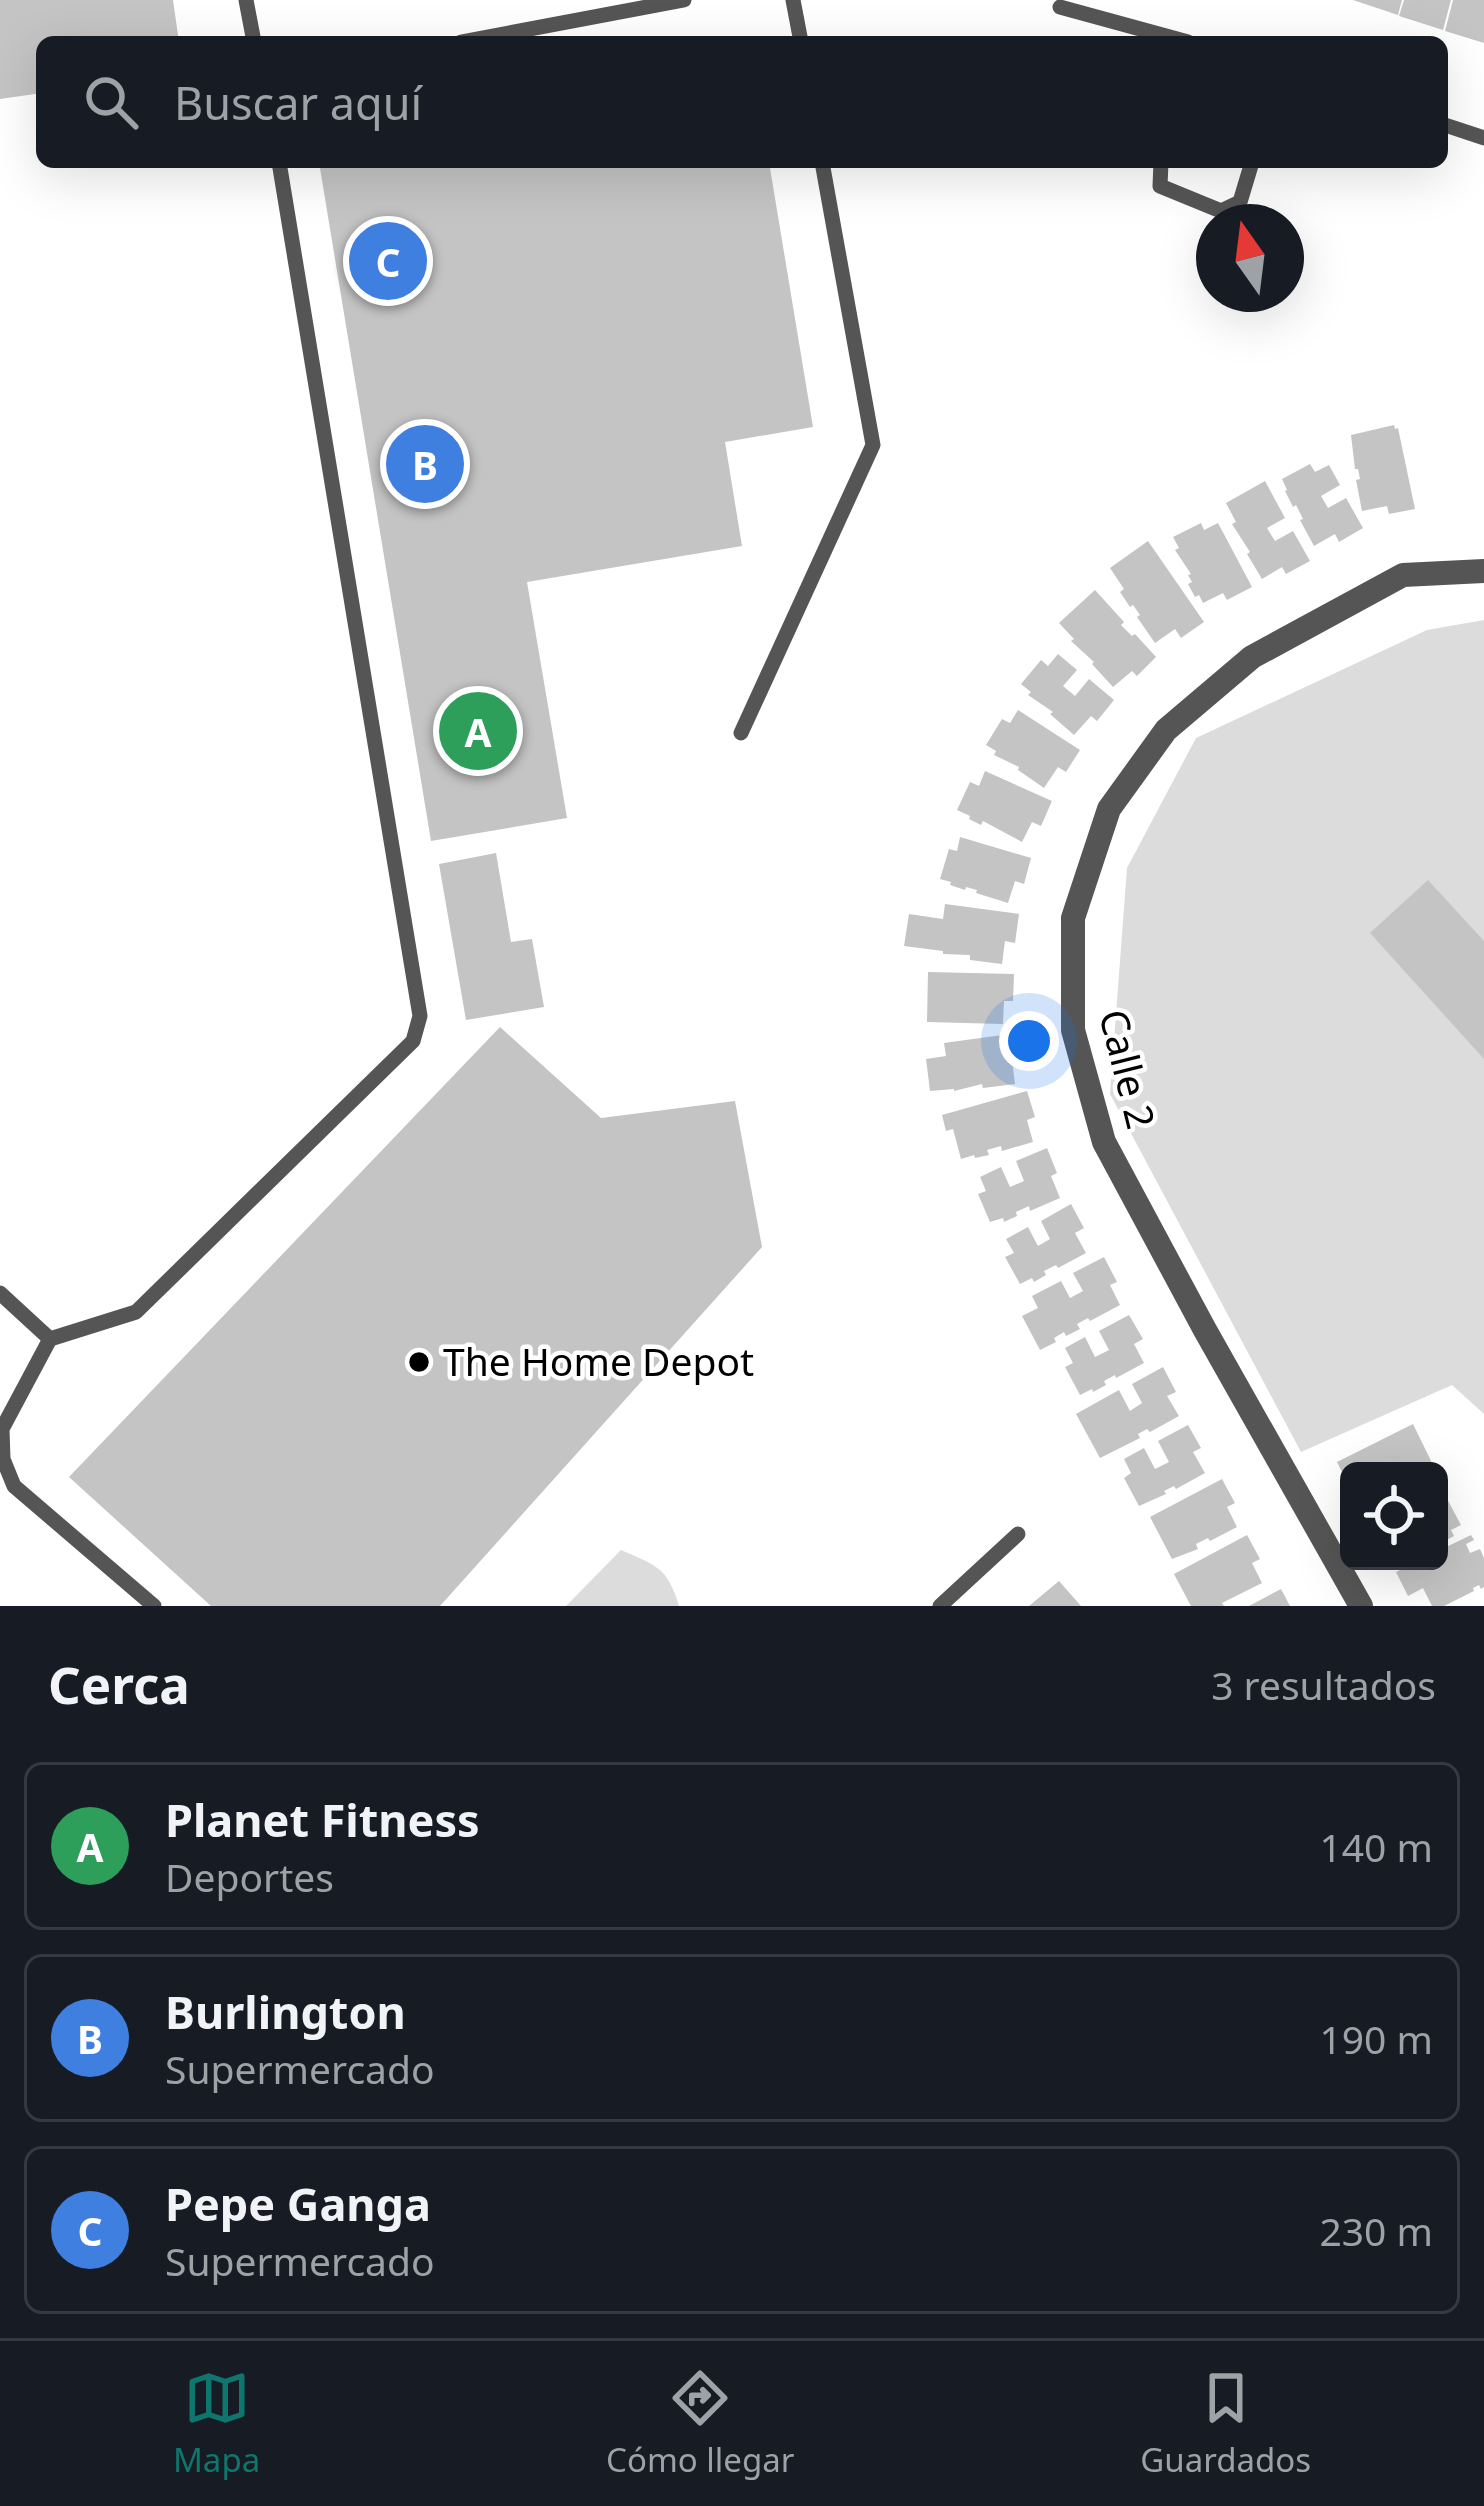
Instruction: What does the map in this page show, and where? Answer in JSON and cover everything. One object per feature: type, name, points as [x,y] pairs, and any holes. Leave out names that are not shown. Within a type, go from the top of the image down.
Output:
[{"type":"street","name":"Calle 2","points":[[1361,1606],[1104,1142],[1073,1030],[1073,918],[1109,809],[1166,730],[1252,657],[1403,575],[1484,571]]},
{"type":"lane","points":[[246,0],[253,36]]},
{"type":"lane","points":[[493,36],[684,0]]},
{"type":"lane","points":[[793,0],[800,36]]},
{"type":"lane","points":[[1060,7],[1166,36]]},
{"type":"lane","points":[[1448,126],[1484,138]]},
{"type":"lane","points":[[154,1606],[14,1486],[3,1460],[2,1429],[50,1339],[136,1312],[413,1041],[420,1016],[280,168]]},
{"type":"lane","points":[[741,733],[873,446],[823,168]]},
{"type":"lane","points":[[1161,168],[1160,186],[1221,211],[1240,202],[1250,168]]},
{"type":"lane","points":[[0,1293],[50,1339]]},
{"type":"lane","points":[[940,1606],[1018,1534]]},
{"type":"shaded area","points":[[1484,620],[1484,1414],[1452,1385],[1301,1452],[1110,1094],[1127,868],[1196,738],[1427,630]]},
{"type":"shaded area","points":[[621,1550],[659,1569],[679,1606],[566,1606]]},
{"type":"building","points":[[0,0],[173,0],[178,36],[36,36],[36,94],[0,99]]},
{"type":"building","points":[[1353,0],[1402,0],[1398,15]]},
{"type":"building","points":[[1404,0],[1451,0],[1443,30],[1399,16]]},
{"type":"building","points":[[1453,0],[1484,0],[1484,43],[1445,31]]},
{"type":"building","points":[[320,168],[770,168],[813,427],[725,442],[742,546],[527,582],[567,818],[431,841]]},
{"type":"building","points":[[1394,425],[1415,509],[1389,514],[1387,506],[1362,511],[1351,435]]},
{"type":"building","points":[[1310,464],[1315,472],[1329,465],[1340,485],[1321,496],[1328,508],[1346,498],[1363,528],[1339,542],[1335,534],[1314,546],[1285,491],[1282,479]]},
{"type":"building","points":[[1265,481],[1285,518],[1267,528],[1275,541],[1293,531],[1310,561],[1286,574],[1282,567],[1262,579],[1226,503]]},
{"type":"building","points":[[1201,523],[1204,530],[1218,523],[1252,587],[1227,600],[1223,593],[1203,603],[1199,595],[1195,597],[1188,584],[1191,574],[1175,550],[1179,548],[1173,537]]},
{"type":"building","points":[[1148,541],[1204,622],[1181,638],[1175,629],[1155,643],[1120,592],[1124,589],[1110,568]]},
{"type":"building","points":[[1095,590],[1124,622],[1121,625],[1156,657],[1137,676],[1132,671],[1113,687],[1059,623]]},
{"type":"building","points":[[1058,654],[1077,670],[1063,686],[1075,696],[1089,679],[1114,700],[1097,721],[1091,716],[1074,735],[1021,684],[1041,660],[1048,666]]},
{"type":"building","points":[[1018,710],[1080,750],[1066,772],[1058,767],[1044,788],[986,745],[1002,719],[1010,723]]},
{"type":"building","points":[[985,771],[1052,801],[1041,826],[1032,822],[1022,842],[957,810],[970,782],[979,786]]},
{"type":"building","points":[[960,837],[1031,858],[1024,884],[1015,881],[1008,903],[940,879],[949,849],[957,851]]},
{"type":"building","points":[[496,853],[511,942],[532,939],[544,1007],[466,1020],[439,864]]},
{"type":"building","points":[[1428,880],[1484,941],[1484,1059],[1370,933]]},
{"type":"building","points":[[945,904],[1019,914],[1015,943],[1005,941],[1002,964],[904,946],[909,914],[943,919]]},
{"type":"building","points":[[928,972],[1014,974],[1013,1001],[1004,1001],[1003,1024],[927,1022]]},
{"type":"building","name":"The Home Depot","points":[[500,1027],[601,1118],[735,1101],[762,1247],[440,1606],[211,1606],[69,1477]]},
{"type":"building","points":[[1017,1033],[1020,1059],[1012,1060],[1015,1084],[930,1091],[926,1059],[946,1056],[944,1043]]},
{"type":"building","points":[[1027,1091],[1035,1117],[1027,1120],[1033,1142],[961,1159],[953,1129],[946,1131],[942,1115]]},
{"type":"building","points":[[1047,1148],[1060,1198],[1030,1211],[1029,1206],[1004,1222],[1003,1218],[990,1222],[978,1194],[986,1191],[980,1177],[1001,1167],[1010,1187],[1024,1181],[1016,1161]]},
{"type":"building","points":[[1071,1204],[1084,1228],[1075,1233],[1086,1253],[1044,1271],[1046,1275],[1034,1282],[1032,1278],[1020,1284],[1005,1257],[1014,1253],[1006,1239],[1028,1227],[1038,1246],[1050,1239],[1041,1221]]},
{"type":"building","points":[[1104,1257],[1117,1282],[1110,1285],[1120,1305],[1077,1324],[1080,1329],[1066,1336],[1064,1332],[1040,1350],[1022,1316],[1038,1308],[1032,1296],[1061,1281],[1070,1298],[1083,1291],[1073,1273]]},
{"type":"building","points":[[1129,1315],[1143,1339],[1134,1344],[1144,1363],[1080,1395],[1065,1367],[1073,1363],[1065,1348],[1085,1337],[1095,1357],[1109,1350],[1099,1331]]},
{"type":"building","points":[[1163,1367],[1176,1392],[1167,1396],[1179,1416],[1100,1458],[1076,1414],[1119,1390],[1130,1411],[1142,1403],[1132,1384]]},
{"type":"building","points":[[1413,1424],[1432,1462],[1340,1462],[1340,1468],[1337,1462]]},
{"type":"building","points":[[1188,1425],[1201,1448],[1193,1452],[1205,1473],[1139,1506],[1124,1478],[1131,1473],[1124,1459],[1144,1448],[1155,1469],[1169,1462],[1158,1441]]},
{"type":"building","points":[[1222,1479],[1235,1503],[1227,1507],[1237,1527],[1172,1559],[1150,1517]]},
{"type":"building","points":[[1448,1501],[1461,1525],[1451,1530],[1454,1536],[1448,1539]]},
{"type":"building","points":[[1247,1535],[1260,1559],[1252,1563],[1262,1583],[1222,1603],[1224,1606],[1191,1606],[1174,1574]]},
{"type":"building","points":[[1471,1535],[1474,1540],[1466,1544],[1470,1553],[1480,1549],[1484,1558],[1484,1587],[1479,1585],[1444,1606],[1432,1606],[1423,1588],[1408,1596],[1396,1572],[1448,1570],[1448,1546]]},
{"type":"building","points":[[1059,1581],[1081,1606],[1029,1606]]},
{"type":"building","points":[[1281,1589],[1290,1606],[1249,1606]]},
{"type":"place","name":"Pepe Ganga","points":[[388,261]]},
{"type":"place","name":"Burlington","points":[[425,464]]},
{"type":"place","name":"Planet Fitness","points":[[478,731]]},
{"type":"place","name":"The Home Depot","points":[[419,1362]]}]
